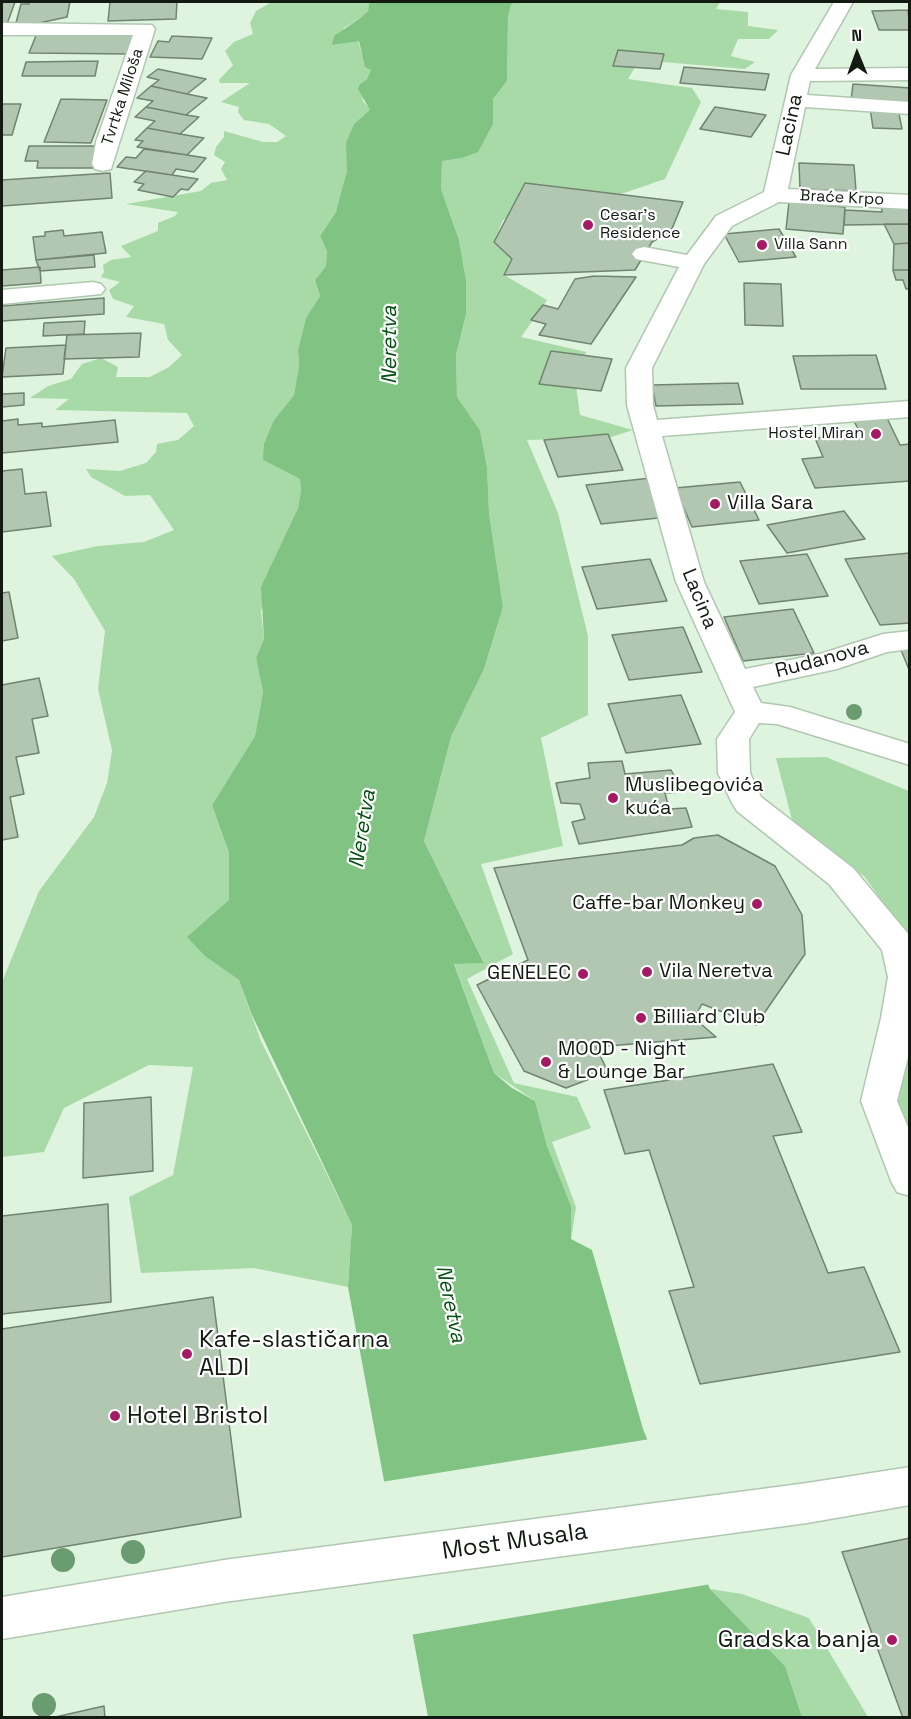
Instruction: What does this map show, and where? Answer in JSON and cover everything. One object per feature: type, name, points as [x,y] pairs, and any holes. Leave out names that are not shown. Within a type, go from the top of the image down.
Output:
[{"type":"street","name":"Lacina","points":[[750,712],[690,582],[640,405],[639,368],[693,263],[724,220],[752,209],[775,195],[801,75],[843,2]]},
{"type":"street","name":"Tvrtka Miloša","points":[[2,29],[145,29],[107,142],[103,164]]},
{"type":"street","points":[[801,75],[909,74]]},
{"type":"street","points":[[795,100],[909,108]]},
{"type":"street","name":"Braće Krpo","points":[[775,195],[909,202]]},
{"type":"street","points":[[644,254],[693,263]]},
{"type":"street","points":[[2,297],[93,289]]},
{"type":"street","points":[[647,429],[909,409]]},
{"type":"street","name":"Rudanova","points":[[734,681],[826,662],[883,643],[909,640]]},
{"type":"street","points":[[909,755],[779,714],[750,712],[733,739],[734,773],[748,803],[841,876],[899,947],[905,977],[899,1018],[879,1101],[909,1181]]},
{"type":"street","name":"Most Musala","points":[[2,1618],[224,1581],[807,1503],[909,1486]]},
{"type":"shaded area","points":[[272,2],[369,2],[368,11],[344,28],[333,45],[358,40],[362,55],[372,70],[367,79],[360,84],[363,101],[371,110],[354,124],[340,201],[336,212],[320,236],[327,251],[326,266],[315,280],[320,296],[306,318],[298,350],[299,366],[294,395],[274,420],[263,460],[300,479],[301,491],[298,508],[275,558],[261,611],[264,639],[256,658],[263,692],[255,736],[212,805],[229,853],[229,900],[206,957],[239,980],[261,1041],[352,1225],[348,1287],[254,1268],[141,1273],[129,1197],[173,1175],[193,1067],[149,1065],[64,1108],[44,1152],[2,1157],[2,982],[39,891],[94,817],[107,783],[112,750],[98,689],[105,631],[74,579],[52,556],[98,546],[144,542],[174,530],[150,495],[125,496],[91,477],[86,469],[120,471],[146,463],[156,452],[157,444],[178,440],[194,426],[187,413],[55,410],[69,399],[30,398],[48,386],[71,379],[82,364],[101,358],[118,367],[116,377],[150,377],[169,367],[182,355],[168,340],[164,324],[126,317],[134,306],[113,299],[109,290],[120,282],[101,277],[104,272],[103,265],[111,260],[131,257],[121,246],[158,231],[158,223],[175,216],[178,212],[126,204],[201,191],[211,183],[227,180],[221,169],[225,162],[214,155],[216,147],[224,137],[224,131],[263,142],[277,142],[286,136],[269,124],[244,120],[238,112],[239,107],[221,102],[250,83],[220,83],[219,80],[233,65],[225,51],[234,42],[253,34],[250,23],[256,11]]},
{"type":"shaded area","points":[[515,2],[720,2],[716,9],[748,12],[748,26],[778,30],[769,39],[738,39],[731,56],[755,62],[745,69],[639,60],[628,79],[692,88],[701,102],[665,179],[621,194],[525,183],[506,219],[503,220],[494,242],[512,259],[504,275],[547,300],[521,337],[586,352],[575,378],[580,415],[633,430],[608,438],[527,440],[558,513],[588,636],[588,715],[541,738],[563,846],[481,864],[513,954],[467,979],[514,1083],[577,1097],[591,1128],[552,1142],[576,1207],[571,1239],[571,1206],[547,1146],[535,1101],[494,1073],[454,963],[484,962],[424,841],[451,737],[484,669],[503,607],[489,513],[487,467],[480,430],[457,397],[456,355],[466,316],[466,280],[459,240],[441,189],[442,161],[462,158],[493,124],[493,99],[507,81],[508,17],[511,5]]},
{"type":"shaded area","points":[[826,757],[909,791],[909,938],[864,876],[797,839],[776,758]]},
{"type":"shaded area","points":[[909,1040],[909,1145],[900,1122],[894,1085]]},
{"type":"shaded area","points":[[710,1589],[742,1594],[809,1618],[868,1717],[802,1717],[785,1666]]},
{"type":"water","name":"Neretva","points":[[369,2],[515,2],[511,5],[508,17],[507,81],[493,99],[493,124],[478,152],[462,158],[442,161],[441,189],[459,240],[466,280],[466,315],[456,355],[457,397],[480,430],[487,467],[489,513],[503,607],[484,669],[451,737],[424,841],[484,963],[454,964],[494,1073],[512,1088],[535,1101],[547,1146],[571,1206],[571,1239],[592,1250],[643,1429],[710,1589],[785,1666],[802,1717],[428,1717],[348,1287],[352,1225],[252,1015],[239,980],[206,957],[187,937],[229,900],[229,853],[212,805],[255,736],[263,692],[256,658],[264,639],[261,587],[298,508],[301,491],[300,479],[263,460],[264,444],[274,420],[294,395],[299,366],[298,350],[306,318],[320,296],[315,280],[326,266],[327,251],[320,236],[336,212],[347,171],[346,143],[354,124],[370,110],[358,89],[371,70],[365,67],[359,41],[332,45],[334,36],[368,11]]},
{"type":"pier","points":[[650,1439],[711,1584],[410,1635],[381,1482]]},
{"type":"building","points":[[2,2],[15,2],[7,24],[2,24]]},
{"type":"building","points":[[29,2],[70,2],[67,17],[39,23],[16,23],[21,4],[29,4]]},
{"type":"building","points":[[110,2],[177,2],[176,19],[108,21]]},
{"type":"building","points":[[908,10],[910,30],[879,30],[872,11]]},
{"type":"building","points":[[37,33],[135,34],[129,54],[29,53]]},
{"type":"building","points":[[172,36],[212,38],[202,59],[150,57],[158,41],[169,42]]},
{"type":"building","points":[[618,50],[664,54],[660,69],[613,66]]},
{"type":"building","points":[[98,61],[95,76],[22,76],[26,62]]},
{"type":"building","points":[[684,67],[769,74],[765,90],[680,83]]},
{"type":"building","points":[[158,69],[206,79],[187,94],[151,86],[159,80],[147,77]]},
{"type":"building","points":[[853,84],[910,88],[910,104],[851,100]]},
{"type":"building","points":[[151,86],[207,98],[186,115],[146,107],[153,101],[137,98]]},
{"type":"building","points":[[61,99],[107,100],[91,143],[44,142]]},
{"type":"building","points":[[2,104],[21,104],[12,135],[2,135]]},
{"type":"building","points":[[146,107],[199,117],[180,134],[147,128],[155,121],[135,117]]},
{"type":"building","points":[[715,107],[766,115],[751,137],[700,129]]},
{"type":"building","points":[[870,108],[898,109],[902,129],[873,128]]},
{"type":"building","points":[[147,128],[204,138],[187,155],[137,147],[143,141],[135,140]]},
{"type":"building","points":[[29,146],[100,146],[94,168],[37,168],[38,161],[25,161]]},
{"type":"building","points":[[144,149],[206,158],[194,172],[176,169],[172,175],[117,167],[126,157],[136,158]]},
{"type":"building","points":[[799,163],[854,165],[856,191],[800,189]]},
{"type":"building","points":[[146,171],[198,179],[188,190],[181,189],[173,197],[138,190],[144,184],[134,182]]},
{"type":"building","points":[[110,173],[112,198],[2,206],[2,180]]},
{"type":"building","name":"Cesar's Residence","points":[[525,183],[683,202],[671,231],[652,242],[635,270],[504,275],[512,259],[494,242]]},
{"type":"building","points":[[789,202],[845,207],[843,234],[786,229]]},
{"type":"building","points":[[881,205],[910,206],[910,224],[844,225],[845,210],[882,212]]},
{"type":"building","points":[[884,224],[910,224],[910,243],[894,244]]},
{"type":"building","points":[[779,229],[796,257],[739,262],[724,234]]},
{"type":"building","points":[[63,230],[64,236],[102,232],[106,253],[36,260],[33,237],[45,236],[45,232]]},
{"type":"building","points":[[910,243],[910,270],[893,270],[894,244]]},
{"type":"building","points":[[94,255],[95,267],[40,271],[36,260]]},
{"type":"building","points":[[40,267],[41,283],[2,286],[2,270]]},
{"type":"building","points":[[893,270],[910,270],[910,289],[906,289],[903,280],[896,280]]},
{"type":"building","points":[[594,276],[636,277],[591,344],[539,335],[546,324],[531,320],[543,305],[558,309],[575,279]]},
{"type":"building","points":[[744,283],[781,284],[783,326],[745,325]]},
{"type":"building","points":[[104,298],[104,314],[2,321],[2,306]]},
{"type":"building","points":[[85,321],[84,334],[43,336],[44,323]]},
{"type":"building","points":[[141,333],[139,357],[64,359],[67,335]]},
{"type":"building","points":[[66,345],[63,374],[2,377],[6,348]]},
{"type":"building","points":[[551,351],[612,359],[601,391],[539,384]]},
{"type":"building","points":[[876,355],[886,389],[801,389],[793,356]]},
{"type":"building","points":[[738,383],[743,404],[656,406],[652,385]]},
{"type":"building","points":[[24,393],[24,405],[2,407],[2,394]]},
{"type":"building","points":[[886,416],[900,445],[910,444],[910,481],[815,488],[802,459],[823,457],[815,438],[861,435],[853,419]]},
{"type":"building","points":[[18,419],[18,425],[42,423],[42,427],[115,420],[118,442],[2,453],[2,421]]},
{"type":"building","points":[[608,434],[623,470],[558,477],[544,440]]},
{"type":"building","points":[[22,469],[25,494],[46,492],[51,526],[2,532],[2,471]]},
{"type":"building","points":[[651,478],[668,517],[601,524],[586,485]]},
{"type":"building","points":[[740,482],[759,520],[692,527],[675,488]]},
{"type":"building","points":[[844,511],[865,539],[787,553],[767,525]]},
{"type":"building","points":[[910,553],[910,623],[880,625],[845,559]]},
{"type":"building","points":[[807,554],[828,596],[759,604],[740,561]]},
{"type":"building","points":[[650,559],[667,601],[597,609],[582,567]]},
{"type":"building","points":[[9,592],[18,638],[2,641],[2,593]]},
{"type":"building","points":[[793,609],[814,653],[743,661],[724,617]]},
{"type":"building","points":[[683,627],[702,672],[629,680],[612,635]]},
{"type":"building","points":[[910,649],[910,672],[901,650]]},
{"type":"building","points":[[39,678],[48,716],[32,719],[39,753],[16,757],[24,794],[10,797],[18,837],[2,840],[2,685]]},
{"type":"building","points":[[681,695],[701,744],[626,753],[608,704]]},
{"type":"building","name":"Muslibegovića kuća","points":[[622,761],[625,774],[671,770],[683,792],[665,793],[669,809],[686,808],[692,827],[579,844],[572,822],[585,819],[580,804],[561,803],[556,783],[590,778],[588,763]]},
{"type":"building","name":"Vila Neretva","points":[[718,835],[775,866],[802,915],[805,954],[756,1025],[702,1004],[694,1018],[716,1037],[596,1047],[608,1072],[566,1088],[524,1071],[477,985],[528,960],[494,868],[682,845],[694,838]]},
{"type":"building","points":[[773,1064],[802,1132],[773,1136],[828,1273],[864,1267],[900,1352],[700,1384],[669,1291],[694,1287],[649,1150],[625,1154],[604,1090]]},
{"type":"building","points":[[151,1097],[153,1171],[83,1178],[84,1103]]},
{"type":"building","points":[[108,1204],[111,1302],[2,1314],[2,1216]]},
{"type":"building","name":"Hotel Bristol","points":[[213,1297],[241,1517],[2,1557],[2,1329]]},
{"type":"building","name":"Gradska banja","points":[[910,1538],[910,1718],[903,1718],[842,1552]]},
{"type":"building","points":[[104,1706],[105,1718],[51,1718]]},
{"type":"place","name":"Cesar's Residence","points":[[588,225]]},
{"type":"place","name":"Villa Sann","points":[[762,245]]},
{"type":"place","name":"Hostel Miran","points":[[876,434]]},
{"type":"place","name":"Villa Sara","points":[[715,504]]},
{"type":"place","name":"Muslibegovića kuća","points":[[613,798]]},
{"type":"place","name":"Caffe-bar Monkey","points":[[757,904]]},
{"type":"place","name":"Vila Neretva","points":[[647,972]]},
{"type":"place","name":"GENELEC","points":[[583,974]]},
{"type":"place","name":"Billiard Club","points":[[641,1018]]},
{"type":"place","name":"MOOD - Night & Lounge Bar","points":[[546,1062]]},
{"type":"place","name":"Kafe-slastičarna ALDI","points":[[187,1354]]},
{"type":"place","name":"Hotel Bristol","points":[[115,1416]]},
{"type":"place","name":"Gradska banja","points":[[892,1640]]}]
